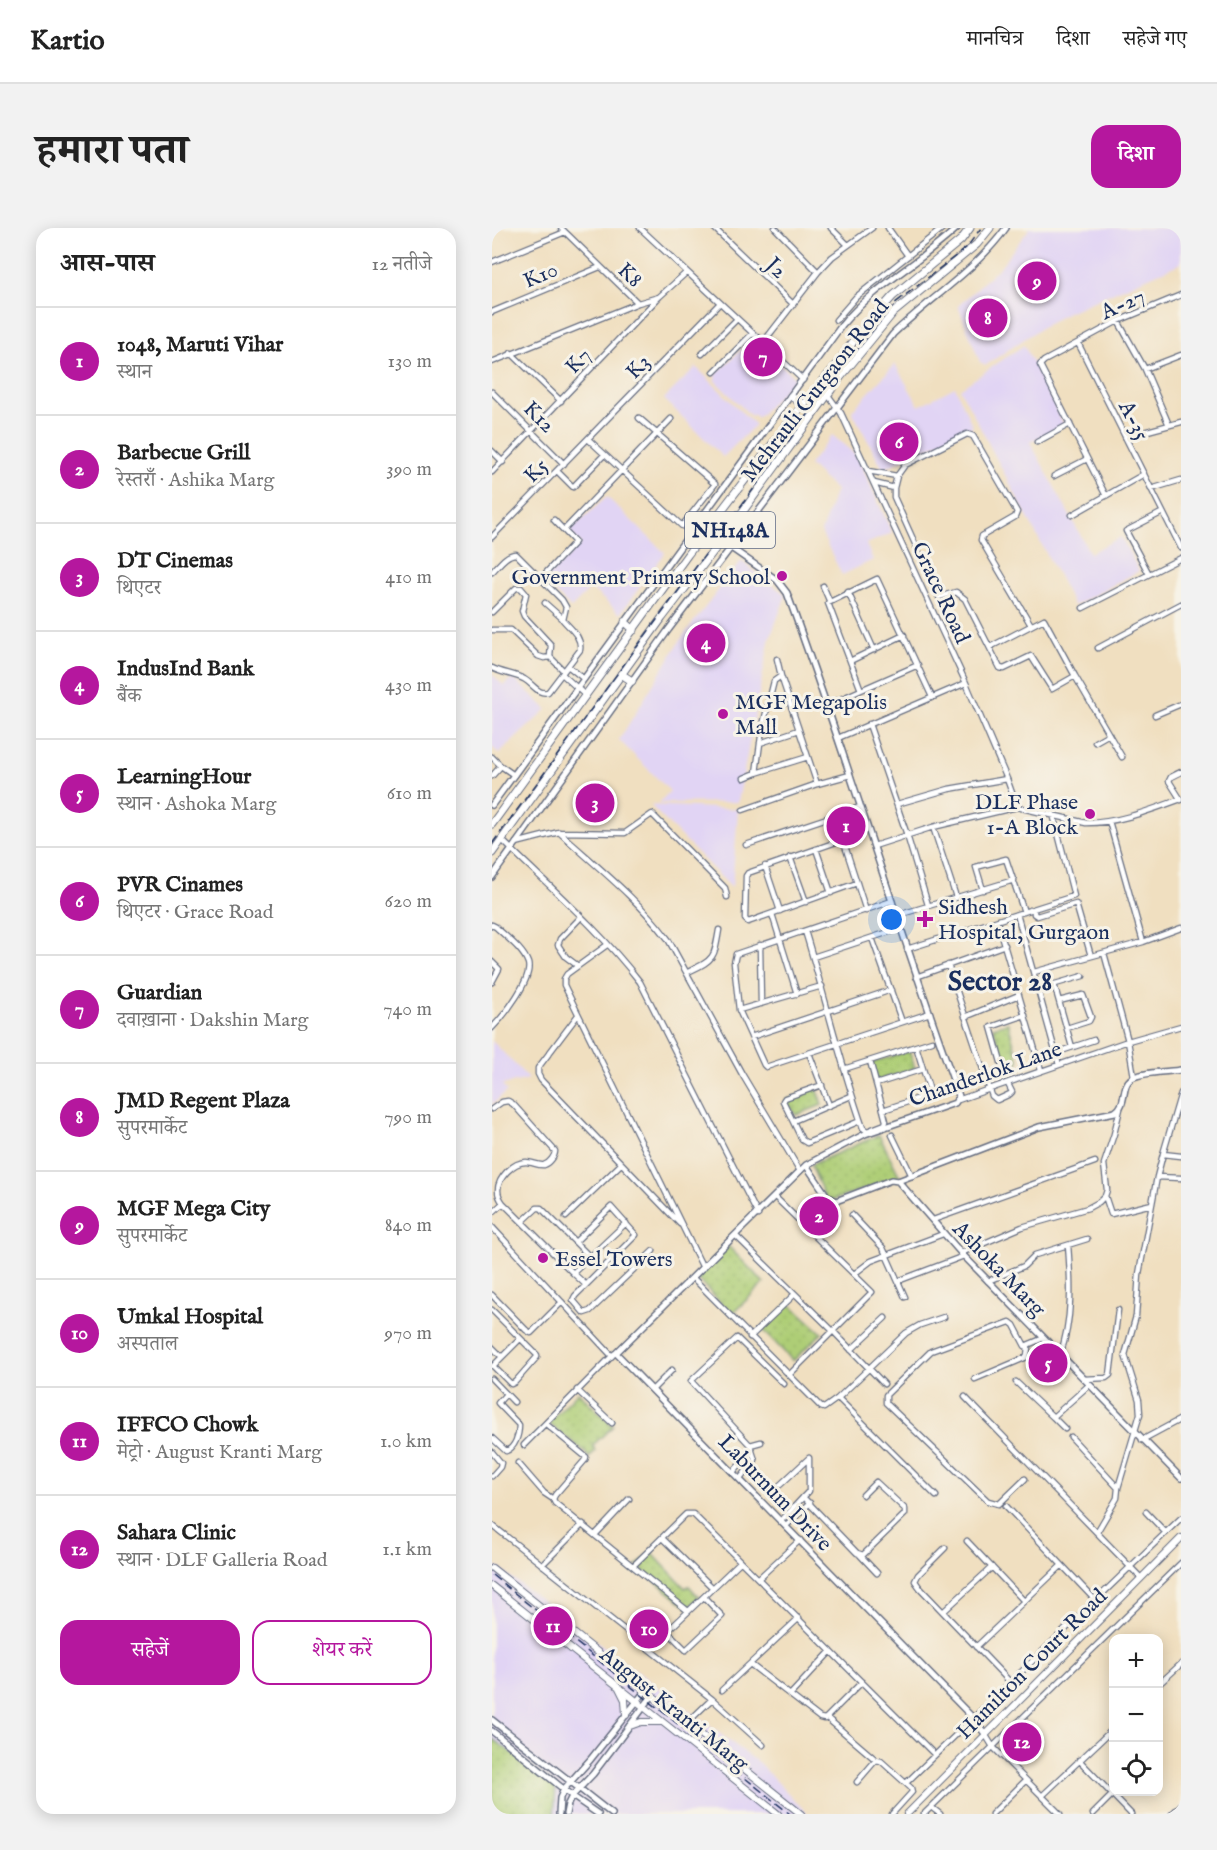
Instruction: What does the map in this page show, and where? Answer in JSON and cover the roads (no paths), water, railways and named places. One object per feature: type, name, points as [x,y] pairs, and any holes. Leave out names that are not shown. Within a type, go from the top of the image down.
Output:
[{"type":"main road","name":"Mehrauli Gurgaon Road","points":[[492,824],[688,554],[858,335],[893,296],[961,240],[970,228]]},
{"type":"main road","name":"Mehrauli Gurgaon Road","points":[[492,853],[782,456],[893,313],[977,244],[990,228]]},
{"type":"main road","points":[[791,396],[803,405]]},
{"type":"main road","points":[[771,447],[782,456]]},
{"type":"main road","points":[[625,622],[634,630]]},
{"type":"main road","points":[[621,674],[632,681]]},
{"type":"main road","name":"Hamilton Court Road","points":[[907,1814],[1181,1538]]},
{"type":"main road","name":"August Kranti Marg","points":[[492,1568],[801,1814]]},
{"type":"main road","name":"August Kranti Marg","points":[[492,1586],[778,1814]]},
{"type":"main road","points":[[615,1683],[625,1700],[626,1715]]},
{"type":"main road","points":[[630,1726],[651,1720],[664,1723]]},
{"type":"street","points":[[640,228],[803,380]]},
{"type":"street","name":"J2","points":[[714,228],[793,304]]},
{"type":"street","points":[[775,228],[818,272]]},
{"type":"street","points":[[831,228],[848,245]]},
{"type":"street","points":[[762,344],[832,257],[872,228]]},
{"type":"street","points":[[888,228],[908,256]]},
{"type":"street","points":[[836,320],[856,297],[943,228]]},
{"type":"street","points":[[492,805],[755,442],[851,314],[957,228]]},
{"type":"street","points":[[492,878],[632,681],[893,334],[974,264],[1006,228]]},
{"type":"street","points":[[492,262],[563,230]]},
{"type":"street","name":"K8","points":[[563,230],[638,303],[659,297]]},
{"type":"street","name":"K10","points":[[492,312],[600,267]]},
{"type":"street","name":"K7","points":[[492,472],[659,297],[687,272]]},
{"type":"street","name":"A-27","points":[[1070,424],[1040,365],[1118,321],[1181,295]]},
{"type":"street","points":[[492,362],[638,303]]},
{"type":"street","name":"K3","points":[[577,451],[720,303]]},
{"type":"street","points":[[702,354],[737,319]]},
{"type":"street","points":[[1118,321],[1145,369],[1169,425]]},
{"type":"street","points":[[714,372],[752,334]]},
{"type":"street","name":"A-35","points":[[1078,343],[1181,548]]},
{"type":"street","points":[[511,353],[561,401]]},
{"type":"street","points":[[1145,369],[1181,355]]},
{"type":"street","name":"K12","points":[[492,392],[564,464]]},
{"type":"street","name":"Grace Road","points":[[828,395],[838,406],[966,683],[1017,807]]},
{"type":"street","points":[[588,440],[682,526],[715,484],[639,418]]},
{"type":"street","points":[[564,530],[671,419]]},
{"type":"street","points":[[1125,437],[1181,422]]},
{"type":"street","points":[[1037,442],[1070,424],[1106,496]]},
{"type":"street","points":[[1031,625],[981,543],[982,536],[1015,517],[1017,512],[973,436],[967,434],[907,464],[897,476],[893,495],[939,597],[951,592],[961,594],[1002,669],[1031,656],[1052,689],[1075,676]]},
{"type":"street","points":[[492,451],[503,462]]},
{"type":"street","name":"K5","points":[[492,537],[577,451]]},
{"type":"street","points":[[557,471],[573,487],[604,455]]},
{"type":"street","points":[[1053,476],[1088,459]]},
{"type":"street","points":[[868,471],[897,476]]},
{"type":"street","points":[[1072,515],[1144,474]]},
{"type":"street","points":[[1151,489],[1181,480]]},
{"type":"street","points":[[874,483],[894,488]]},
{"type":"street","points":[[1149,574],[1126,531],[1163,512]]},
{"type":"street","points":[[541,578],[574,544],[575,540],[554,520]]},
{"type":"street","points":[[721,540],[784,588],[838,738],[906,950],[959,1096],[958,1100]]},
{"type":"street","points":[[492,572],[507,557],[516,554],[565,603],[563,620]]},
{"type":"street","points":[[1083,608],[1181,558]]},
{"type":"street","points":[[829,600],[876,577],[932,697]]},
{"type":"street","points":[[823,586],[829,600],[828,605],[861,690]]},
{"type":"street","points":[[492,612],[516,588],[521,588],[526,594],[522,611],[524,616],[551,645],[550,657]]},
{"type":"street","points":[[848,592],[874,650]]},
{"type":"street","points":[[492,668],[527,681],[541,693],[548,692],[580,650],[581,644],[579,638],[545,603]]},
{"type":"street","points":[[1098,648],[1181,604]]},
{"type":"street","points":[[990,647],[1042,619],[1045,620],[1122,757]]},
{"type":"street","points":[[492,630],[511,630],[538,656],[550,657]]},
{"type":"street","points":[[850,661],[904,635]]},
{"type":"street","points":[[550,657],[565,670],[584,679]]},
{"type":"street","points":[[777,659],[818,784]]},
{"type":"street","points":[[825,706],[918,665]]},
{"type":"street","points":[[565,670],[577,689],[586,696]]},
{"type":"street","points":[[756,774],[760,743],[774,681],[781,676]]},
{"type":"street","points":[[838,738],[966,683]]},
{"type":"street","points":[[1155,715],[1181,705]]},
{"type":"street","points":[[869,724],[897,804],[928,905]]},
{"type":"street","points":[[760,743],[799,730]]},
{"type":"street","points":[[1095,741],[1108,734]]},
{"type":"street","points":[[492,757],[514,775]]},
{"type":"street","points":[[744,778],[808,757]]},
{"type":"street","points":[[492,777],[501,766]]},
{"type":"street","points":[[874,846],[933,827],[1017,807],[1086,823],[1109,821],[1181,800],[1169,781],[1171,777],[1181,772]]},
{"type":"street","points":[[743,810],[850,775]]},
{"type":"street","points":[[897,804],[949,789],[1007,779]]},
{"type":"street","points":[[746,845],[860,807]]},
{"type":"street","points":[[516,843],[559,832],[625,833],[652,814],[725,888],[727,897]]},
{"type":"street","points":[[906,950],[1074,896],[1053,814]]},
{"type":"street","points":[[835,815],[866,910]]},
{"type":"street","points":[[1109,821],[1143,942]]},
{"type":"street","points":[[933,827],[956,897]]},
{"type":"street","points":[[559,832],[654,920],[668,939],[742,1074],[800,1171]]},
{"type":"street","points":[[501,840],[628,967],[647,994],[758,1215]]},
{"type":"street","points":[[842,840],[752,870],[746,876],[745,917],[748,922],[857,883]]},
{"type":"street","points":[[816,849],[831,893]]},
{"type":"street","points":[[790,857],[806,902]]},
{"type":"street","points":[[983,890],[976,867],[1005,859],[1024,912]]},
{"type":"street","points":[[765,866],[780,911]]},
{"type":"street","points":[[895,916],[1014,880]]},
{"type":"street","points":[[892,901],[740,952],[734,959],[740,1010],[765,1066],[930,1013]]},
{"type":"street","points":[[1034,909],[1037,916],[1076,904],[1091,956]]},
{"type":"street","points":[[771,914],[797,994]]},
{"type":"street","points":[[1017,914],[1059,1065]]},
{"type":"street","points":[[578,966],[566,957],[558,945],[560,939],[580,917]]},
{"type":"street","points":[[997,921],[1041,1070]]},
{"type":"street","points":[[492,925],[522,953],[529,970],[526,980],[504,1015],[492,1028]]},
{"type":"street","points":[[1034,972],[1143,942],[1181,928]]},
{"type":"street","points":[[688,972],[713,957],[719,930]]},
{"type":"street","points":[[805,931],[830,1012],[851,1096],[864,1131],[885,1124],[886,1121],[870,1061]]},
{"type":"street","points":[[813,957],[892,931]]},
{"type":"street","points":[[872,938],[903,1022]]},
{"type":"street","points":[[524,1445],[577,1390],[703,1268],[564,985],[564,979],[607,945]]},
{"type":"street","points":[[760,945],[761,1004]]},
{"type":"street","points":[[916,977],[1005,945]]},
{"type":"street","points":[[1104,953],[1128,1041],[1134,1077]]},
{"type":"street","points":[[492,962],[499,969],[492,982]]},
{"type":"street","points":[[948,965],[994,1099],[1007,1097],[1011,1092],[1008,1083]]},
{"type":"street","points":[[1038,988],[1083,976]]},
{"type":"street","points":[[1054,984],[1072,1047]]},
{"type":"street","points":[[740,1010],[822,986]]},
{"type":"street","points":[[751,1037],[891,990]]},
{"type":"street","points":[[1059,1001],[1083,994],[1091,1017],[1089,1021],[1067,1028]]},
{"type":"street","points":[[965,1017],[1019,995]]},
{"type":"street","points":[[578,1015],[538,1068],[538,1074],[541,1080],[684,1229]]},
{"type":"street","points":[[1004,1073],[992,1027],[1025,1015]]},
{"type":"street","name":"Chanderlok Lane","points":[[703,1268],[806,1165],[865,1134],[1041,1070],[1181,1026]]},
{"type":"street","points":[[1056,1053],[1094,1040]]},
{"type":"street","points":[[844,1069],[932,1041]]},
{"type":"street","points":[[916,1047],[931,1094]]},
{"type":"street","points":[[809,1053],[829,1105]]},
{"type":"street","points":[[876,1084],[923,1069]]},
{"type":"street","points":[[1152,1204],[1111,1214],[1105,1196],[1107,1181],[1104,1164],[1126,1085],[1134,1077],[1181,1070]]},
{"type":"street","points":[[822,1085],[785,1098],[783,1101],[802,1140],[807,1143],[860,1121]]},
{"type":"street","points":[[883,1110],[950,1088]]},
{"type":"street","points":[[1097,1532],[1116,1498],[1141,1407],[1125,1355],[1136,1316],[1139,1274],[1156,1177],[1181,1093]]},
{"type":"street","points":[[793,1121],[851,1096]]},
{"type":"street","points":[[492,1110],[502,1102],[508,1101],[513,1104],[555,1150],[555,1155],[547,1164],[519,1163],[502,1177],[498,1195],[503,1203],[586,1285]]},
{"type":"street","points":[[806,1165],[827,1196],[836,1201],[891,1180],[898,1181],[912,1176],[1039,1127],[1115,1112],[1120,1109]]},
{"type":"street","points":[[892,1135],[912,1176]]},
{"type":"street","points":[[1163,1154],[1181,1156]]},
{"type":"street","points":[[933,1220],[1095,1162]]},
{"type":"street","points":[[566,1217],[621,1164]]},
{"type":"street","points":[[1156,1177],[1181,1178]]},
{"type":"street","name":"Ashoka Marg","points":[[898,1181],[962,1255],[1181,1478]]},
{"type":"street","points":[[898,1281],[1022,1227],[1088,1208],[1105,1196]]},
{"type":"street","points":[[775,1197],[872,1292],[789,1375]]},
{"type":"street","points":[[492,1213],[503,1203]]},
{"type":"street","points":[[574,1242],[611,1207],[636,1233],[635,1237],[575,1296],[573,1300],[584,1313],[590,1311],[653,1251]]},
{"type":"street","points":[[522,1222],[537,1208],[541,1208],[590,1257]]},
{"type":"street","points":[[852,1215],[887,1255],[905,1297]]},
{"type":"street","points":[[573,1273],[626,1223]]},
{"type":"street","points":[[492,1227],[614,1354]]},
{"type":"street","points":[[854,1274],[866,1264],[943,1234]]},
{"type":"street","points":[[736,1236],[884,1384]]},
{"type":"street","points":[[988,1281],[1023,1266],[1035,1256],[1087,1239]]},
{"type":"street","points":[[1060,1354],[1069,1321],[1071,1299],[1068,1245]]},
{"type":"street","points":[[693,1278],[824,1408],[838,1398],[912,1329],[944,1317]]},
{"type":"street","points":[[750,1336],[795,1294]]},
{"type":"street","points":[[492,1295],[526,1330],[531,1332],[562,1302]]},
{"type":"street","points":[[1083,1379],[1106,1378],[1110,1375],[1118,1310]]},
{"type":"street","points":[[492,1311],[537,1355],[537,1359],[513,1384],[509,1383],[493,1367],[520,1339]]},
{"type":"street","points":[[852,1350],[885,1318]]},
{"type":"street","points":[[1025,1479],[999,1504],[988,1501],[886,1403],[885,1399],[886,1395],[926,1355],[938,1347],[1010,1323],[1014,1325],[1023,1344],[1028,1347]]},
{"type":"street","points":[[740,1479],[756,1460],[751,1448],[692,1383],[693,1378],[737,1338],[784,1384]]},
{"type":"street","points":[[975,1378],[1026,1357],[1028,1347],[1044,1338]]},
{"type":"street","points":[[492,1347],[502,1357]]},
{"type":"street","name":"Laburnum Drive","points":[[614,1354],[652,1389],[974,1719],[993,1747],[1060,1814]]},
{"type":"street","points":[[652,1389],[672,1370]]},
{"type":"street","points":[[492,1379],[514,1402]]},
{"type":"street","points":[[1016,1382],[1065,1429]]},
{"type":"street","points":[[1053,1417],[1089,1385]]},
{"type":"street","points":[[577,1390],[612,1423]]},
{"type":"street","points":[[498,1403],[506,1394]]},
{"type":"street","points":[[492,1397],[519,1425],[517,1439],[508,1451],[503,1450],[492,1438]]},
{"type":"street","points":[[965,1397],[1141,1578]]},
{"type":"street","points":[[838,1398],[936,1496]]},
{"type":"street","points":[[1142,1440],[1181,1419]]},
{"type":"street","points":[[546,1424],[586,1456],[553,1499]]},
{"type":"street","points":[[1071,1437],[1118,1488]]},
{"type":"street","points":[[733,1472],[751,1448],[761,1442]]},
{"type":"street","points":[[492,1452],[501,1463],[492,1476]]},
{"type":"street","points":[[780,1485],[809,1458],[809,1491],[781,1521]]},
{"type":"street","points":[[518,1463],[555,1503],[688,1611]]},
{"type":"street","points":[[860,1555],[867,1553],[905,1514],[905,1509],[876,1482],[863,1495]]},
{"type":"street","points":[[804,1497],[877,1573]]},
{"type":"street","points":[[596,1535],[629,1499]]},
{"type":"street","points":[[786,1526],[810,1503]]},
{"type":"street","points":[[1006,1506],[1096,1601]]},
{"type":"street","points":[[1146,1512],[1166,1533]]},
{"type":"street","points":[[633,1566],[686,1514],[690,1513],[759,1578],[935,1755]]},
{"type":"street","points":[[906,1783],[1181,1518]]},
{"type":"street","points":[[542,1565],[583,1524]]},
{"type":"street","points":[[492,1525],[712,1699],[763,1745]]},
{"type":"street","points":[[662,1538],[712,1588]]},
{"type":"street","points":[[759,1578],[800,1540]]},
{"type":"street","points":[[967,1541],[1024,1601]]},
{"type":"street","points":[[945,1548],[918,1575],[915,1581],[1011,1683]]},
{"type":"street","points":[[649,1649],[740,1562]]},
{"type":"street","points":[[924,1814],[1181,1563]]},
{"type":"street","points":[[976,1647],[1062,1565]]},
{"type":"street","points":[[943,1612],[992,1567]]},
{"type":"street","points":[[667,1632],[686,1650],[722,1616],[704,1597]]},
{"type":"street","points":[[722,1690],[799,1618]]},
{"type":"street","points":[[790,1695],[831,1651]]},
{"type":"street","points":[[750,1664],[820,1718],[827,1718],[906,1783],[912,1792],[892,1814]]},
{"type":"street","points":[[1163,1680],[1181,1664]]},
{"type":"street","points":[[827,1718],[862,1682]]},
{"type":"street","points":[[559,1814],[560,1798],[564,1789],[646,1690]]},
{"type":"street","points":[[566,1814],[572,1796],[630,1726],[652,1695]]},
{"type":"street","points":[[687,1723],[712,1699]]},
{"type":"street","points":[[492,1720],[612,1814]]},
{"type":"street","points":[[492,1731],[572,1796],[598,1814]]},
{"type":"street","points":[[1042,1796],[1109,1732]]},
{"type":"street","points":[[857,1782],[876,1760]]},
{"type":"street","points":[[1079,1760],[1109,1792]]},
{"type":"street","points":[[992,1814],[1026,1780]]},
{"type":"street","points":[[1093,1814],[1111,1796]]},
{"type":"street","points":[[1113,1796],[1131,1814]]},
{"type":"street","points":[[1172,1814],[1181,1805]]},
{"type":"street","points":[[931,1807],[940,1814]]},
{"type":"railway","points":[[492,844],[849,359],[894,304],[967,247],[981,228]]},
{"type":"railway","points":[[492,1575],[790,1814]]},
{"type":"place","name":"MGF Mega City","points":[[1037,281]]},
{"type":"place","name":"JMD Regent Plaza","points":[[988,318]]},
{"type":"place","name":"Guardian","points":[[763,357]]},
{"type":"place","name":"PVR Cinames","points":[[899,442]]},
{"type":"place","name":"Government Primary School","points":[[782,576]]},
{"type":"place","name":"IndusInd Bank","points":[[706,643]]},
{"type":"place","name":"MGF Megapolis Mall","points":[[723,714]]},
{"type":"place","name":"DT Cinemas","points":[[595,803]]},
{"type":"place","name":"DLF Phase 1-A Block","points":[[1090,814]]},
{"type":"place","name":"1048, Maruti Vihar","points":[[846,826]]},
{"type":"place","name":"Sidhesh Hospital, Gurgaon","points":[[925,919]]},
{"type":"place","name":"Barbecue Grill","points":[[819,1216]]},
{"type":"place","name":"Essel Towers","points":[[543,1258]]},
{"type":"place","name":"LearningHour","points":[[1048,1363]]},
{"type":"place","name":"IFFCO Chowk","points":[[553,1626]]},
{"type":"place","name":"Umkal Hospital","points":[[649,1629]]},
{"type":"place","name":"Sahara Clinic","points":[[1022,1742]]},
{"type":"district","name":"Sector 28","points":[[1000,980]]}]
